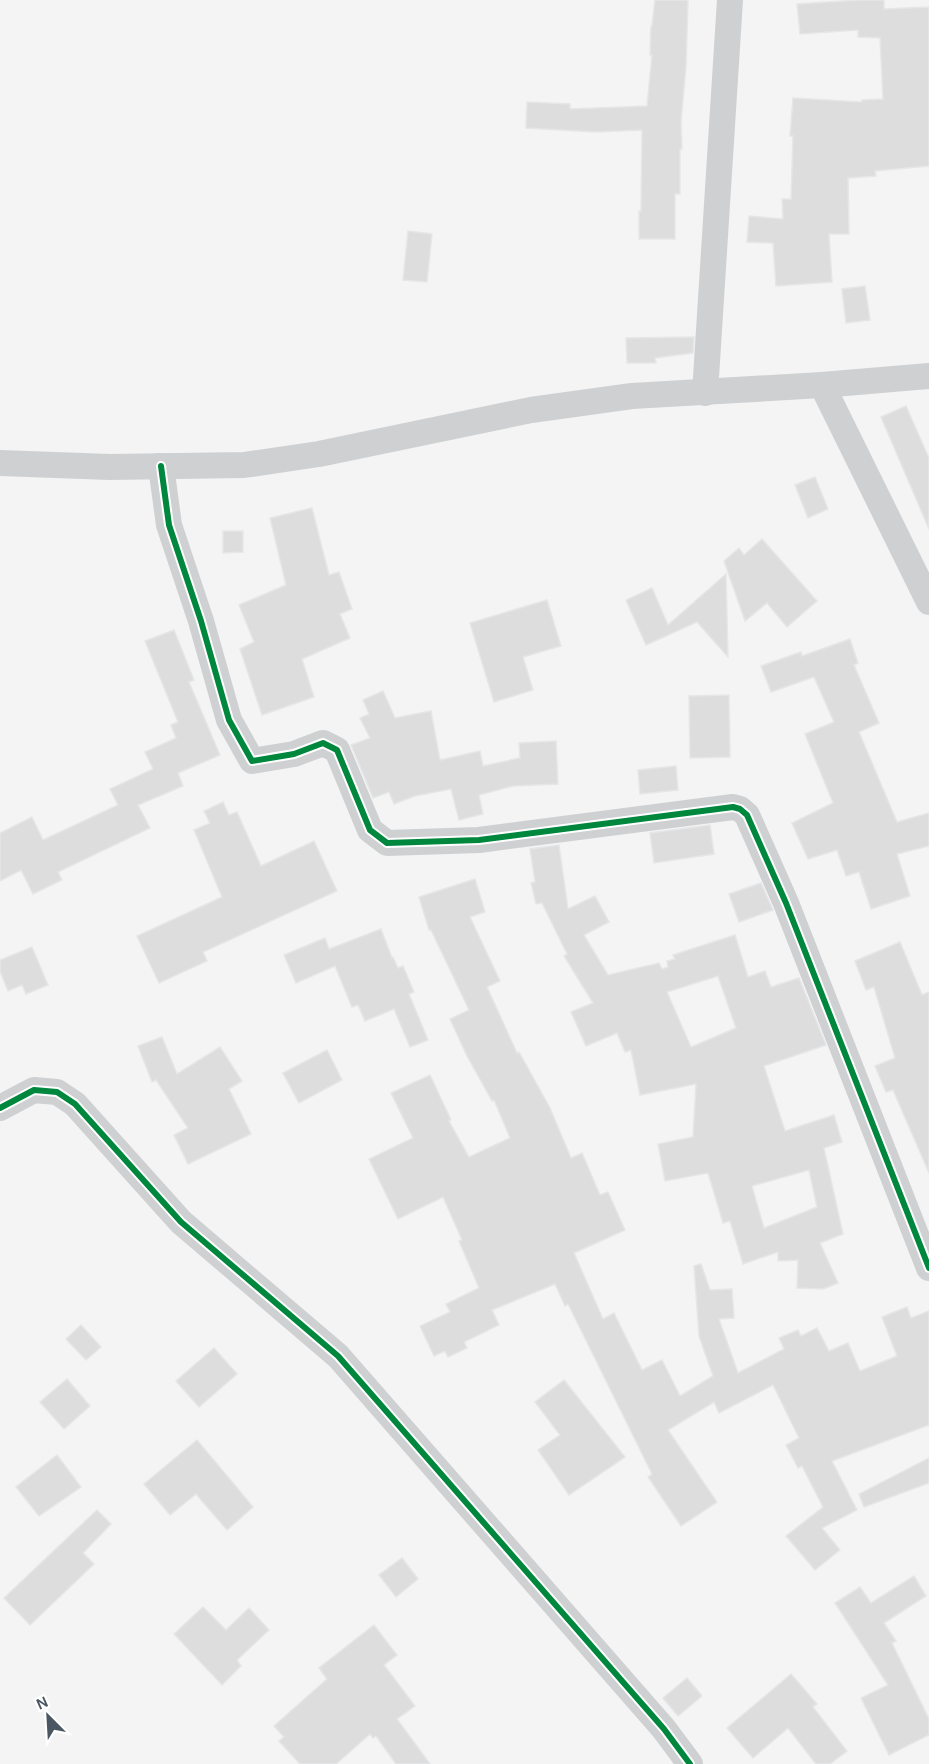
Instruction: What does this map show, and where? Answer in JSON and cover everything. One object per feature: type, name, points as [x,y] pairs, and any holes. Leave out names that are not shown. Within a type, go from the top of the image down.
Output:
[{"type":"street","points":[[705,393],[730,0]]},
{"type":"street","points":[[0,463],[110,467],[255,463],[319,454],[531,410],[632,396],[705,393],[929,376]]},
{"type":"street","points":[[822,385],[929,602]]},
{"type":"street","points":[[161,466],[169,525],[201,621],[229,720],[252,761],[294,754],[323,743],[337,750],[369,830],[387,843],[479,840],[733,807],[747,815],[786,903],[929,1268]]},
{"type":"street","points":[[0,1108],[34,1090],[57,1092],[75,1104],[181,1222],[338,1356],[664,1729],[690,1764]]},
{"type":"building","points":[[655,0],[688,0],[686,67],[681,122],[680,194],[675,194],[675,239],[639,239],[642,130],[596,132],[526,128],[527,102],[570,104],[570,109],[647,106],[652,55],[650,55],[651,26]]},
{"type":"building","points":[[884,0],[884,9],[929,7],[929,166],[875,171],[876,176],[848,178],[849,234],[829,234],[832,282],[776,286],[773,243],[747,242],[749,216],[783,219],[782,199],[791,199],[793,136],[790,136],[793,98],[862,102],[862,100],[883,99],[880,38],[858,37],[858,30],[800,34],[797,4]]},
{"type":"building","points":[[408,231],[432,234],[427,282],[403,280]]},
{"type":"building","points":[[865,286],[870,320],[846,323],[842,289]]},
{"type":"building","points":[[694,337],[693,353],[655,358],[656,363],[627,363],[626,338]]},
{"type":"building","points":[[906,406],[929,458],[929,529],[881,417]]},
{"type":"building","points":[[815,477],[828,509],[808,518],[795,485]]},
{"type":"building","points":[[312,508],[329,575],[339,572],[352,609],[340,614],[350,638],[302,659],[314,697],[262,715],[240,649],[254,642],[239,605],[286,585],[270,518]]},
{"type":"building","points":[[223,531],[243,531],[243,552],[223,553]]},
{"type":"building","points":[[762,539],[817,601],[787,627],[767,603],[745,621],[724,561],[739,548],[744,555]]},
{"type":"building","points":[[726,574],[728,657],[697,622],[646,645],[626,600],[652,588],[668,625]]},
{"type":"building","points":[[547,600],[561,646],[523,657],[533,690],[494,702],[470,623]]},
{"type":"building","points":[[174,630],[194,680],[189,682],[220,755],[178,773],[183,786],[138,805],[150,828],[58,872],[62,880],[33,894],[21,870],[0,881],[0,833],[32,817],[43,840],[118,805],[110,789],[153,769],[145,752],[176,738],[171,725],[178,722],[145,641]]},
{"type":"building","points":[[850,639],[858,663],[854,665],[879,723],[859,732],[897,822],[929,813],[929,846],[897,854],[910,896],[871,909],[859,872],[846,876],[837,850],[808,859],[792,823],[833,803],[805,734],[834,722],[814,677],[771,692],[761,666],[801,652],[802,656]]},
{"type":"building","points":[[383,691],[395,718],[431,711],[440,760],[480,751],[483,766],[520,758],[519,743],[556,741],[558,784],[513,786],[479,795],[483,814],[459,820],[451,789],[415,796],[394,804],[389,792],[373,798],[351,745],[370,738],[360,718],[369,714],[363,700]]},
{"type":"building","points":[[729,695],[730,757],[690,758],[689,696]]},
{"type":"building","points":[[676,766],[678,790],[640,794],[638,770]]},
{"type":"building","points":[[223,802],[229,815],[237,812],[261,866],[314,841],[337,891],[203,952],[207,961],[159,983],[137,936],[222,897],[194,830],[210,823],[204,811]]},
{"type":"building","points":[[710,825],[714,854],[654,863],[650,833]]},
{"type":"building","points":[[559,845],[568,909],[595,896],[609,922],[584,935],[608,975],[659,963],[662,969],[668,967],[667,961],[675,959],[673,955],[735,935],[748,977],[765,971],[771,987],[799,978],[826,1045],[764,1066],[785,1131],[834,1115],[842,1142],[824,1148],[843,1234],[820,1243],[838,1283],[823,1289],[797,1288],[798,1260],[778,1261],[778,1252],[743,1264],[730,1221],[723,1223],[708,1173],[665,1181],[658,1144],[693,1137],[696,1084],[640,1095],[631,1050],[625,1052],[617,1033],[586,1046],[571,1012],[593,1003],[564,956],[567,954],[542,903],[536,904],[531,883],[535,882],[530,849]],"holes":[[[718,976],[736,1028],[691,1047],[667,992]],[[809,1170],[817,1207],[764,1228],[752,1186]]]},
{"type":"building","points":[[475,879],[485,912],[470,917],[500,981],[487,987],[517,1053],[519,1052],[550,1108],[571,1158],[582,1153],[600,1195],[608,1192],[625,1230],[574,1253],[603,1319],[614,1313],[642,1370],[662,1360],[680,1396],[713,1376],[699,1336],[694,1266],[701,1264],[710,1290],[732,1289],[734,1318],[719,1319],[738,1373],[784,1349],[779,1338],[798,1330],[801,1336],[817,1328],[829,1351],[848,1343],[860,1371],[897,1356],[882,1317],[907,1307],[911,1318],[929,1311],[929,1425],[832,1461],[857,1510],[822,1528],[840,1550],[815,1570],[786,1536],[823,1507],[802,1466],[798,1468],[786,1445],[799,1438],[773,1385],[719,1413],[714,1402],[668,1430],[717,1502],[681,1526],[648,1477],[652,1474],[568,1304],[565,1306],[555,1284],[492,1310],[499,1325],[464,1342],[467,1348],[448,1357],[445,1351],[434,1356],[420,1326],[450,1312],[446,1304],[479,1288],[459,1241],[462,1240],[443,1197],[398,1219],[369,1159],[413,1138],[391,1093],[430,1075],[451,1120],[449,1121],[469,1157],[510,1138],[494,1100],[492,1101],[467,1056],[450,1019],[469,1010],[429,930],[419,897]]},
{"type":"building","points":[[761,883],[773,910],[739,922],[729,894]]},
{"type":"building","points":[[381,929],[392,958],[398,968],[403,966],[414,992],[409,994],[428,1040],[410,1047],[394,1009],[365,1021],[358,1005],[352,1007],[335,966],[296,983],[284,955],[325,938],[329,949]]},
{"type":"building","points":[[900,942],[922,995],[929,992],[929,1173],[893,1090],[886,1092],[875,1066],[895,1058],[874,987],[866,990],[855,961]]},
{"type":"building","points":[[32,947],[48,985],[26,994],[22,985],[8,991],[0,971],[0,960]]},
{"type":"building","points":[[162,1037],[177,1074],[220,1047],[242,1081],[229,1089],[251,1134],[188,1164],[174,1135],[188,1128],[156,1080],[152,1082],[138,1046]]},
{"type":"building","points":[[327,1050],[342,1080],[299,1103],[283,1073]]},
{"type":"building","points":[[81,1325],[101,1347],[86,1360],[66,1339]]},
{"type":"building","points":[[214,1348],[237,1374],[199,1407],[176,1381]]},
{"type":"building","points":[[67,1379],[90,1406],[64,1429],[40,1402]]},
{"type":"building","points":[[564,1380],[625,1457],[569,1495],[538,1450],[560,1435],[535,1402]]},
{"type":"building","points":[[197,1440],[253,1507],[227,1530],[196,1494],[170,1515],[144,1484]]},
{"type":"building","points":[[57,1455],[81,1487],[39,1516],[16,1487]]},
{"type":"building","points":[[929,1458],[929,1483],[864,1507],[859,1494]]},
{"type":"building","points":[[97,1510],[111,1524],[83,1553],[94,1564],[30,1625],[4,1598]]},
{"type":"building","points":[[402,1558],[418,1579],[396,1597],[379,1575]]},
{"type":"building","points":[[914,1576],[926,1596],[884,1623],[896,1641],[892,1643],[929,1719],[929,1735],[889,1755],[861,1698],[888,1685],[835,1603],[860,1587],[871,1603]]},
{"type":"building","points":[[203,1607],[226,1630],[249,1608],[269,1630],[237,1660],[241,1666],[222,1685],[174,1634]]},
{"type":"building","points":[[374,1625],[397,1655],[384,1665],[415,1706],[397,1719],[430,1764],[396,1764],[376,1736],[373,1738],[370,1734],[336,1764],[300,1764],[279,1741],[284,1737],[274,1726],[327,1679],[319,1668]]},
{"type":"building","points":[[791,1674],[817,1704],[813,1707],[847,1751],[830,1764],[816,1764],[788,1728],[753,1758],[727,1728]]},
{"type":"building","points":[[687,1678],[702,1696],[678,1716],[663,1698]]},
{"type":"cycle path","points":[[161,466],[169,525],[201,621],[229,720],[252,761],[294,754],[323,743],[337,750],[370,830],[387,843],[479,840],[733,807],[747,815],[786,903],[929,1268]]},
{"type":"cycle path","points":[[0,1108],[34,1090],[57,1092],[75,1104],[181,1222],[338,1356],[664,1729],[690,1764]]}]
